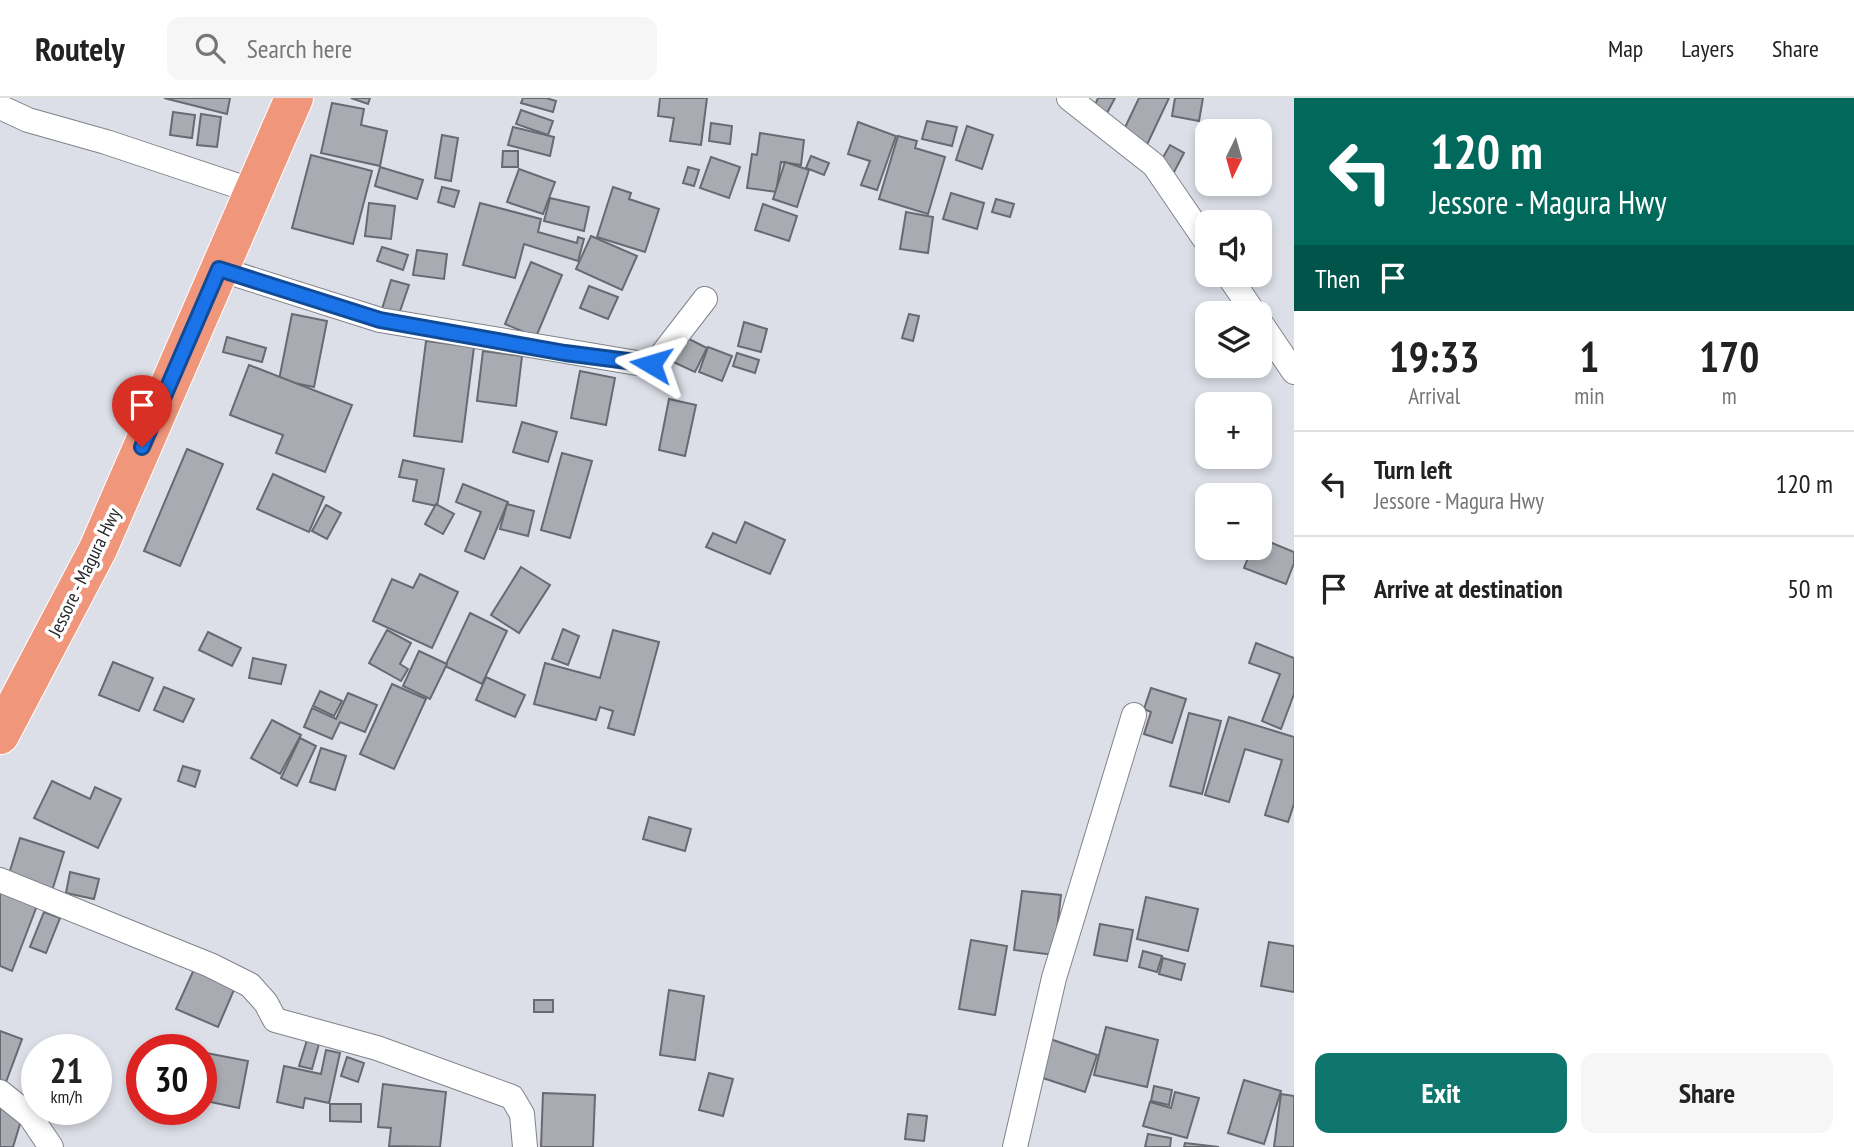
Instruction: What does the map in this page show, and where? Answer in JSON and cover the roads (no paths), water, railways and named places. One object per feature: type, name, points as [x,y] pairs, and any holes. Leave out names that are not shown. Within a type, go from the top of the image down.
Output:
[{"type":"highway","name":"Jessore - Magura Hwy","points":[[0,735],[98,549],[294,98]]},
{"type":"street","points":[[1069,98],[1154,165],[1195,225]]},
{"type":"street","points":[[0,107],[28,120],[106,142],[253,191]]},
{"type":"street","points":[[219,269],[380,320],[643,364],[657,361],[705,299]]},
{"type":"street","points":[[1272,340],[1294,372]]},
{"type":"street","points":[[1015,1147],[1054,978],[1134,715]]},
{"type":"street","points":[[0,880],[210,965],[250,985],[275,1020],[377,1048],[512,1097],[522,1114],[525,1147]]},
{"type":"street","points":[[0,1092],[30,1116],[51,1147]]}]
